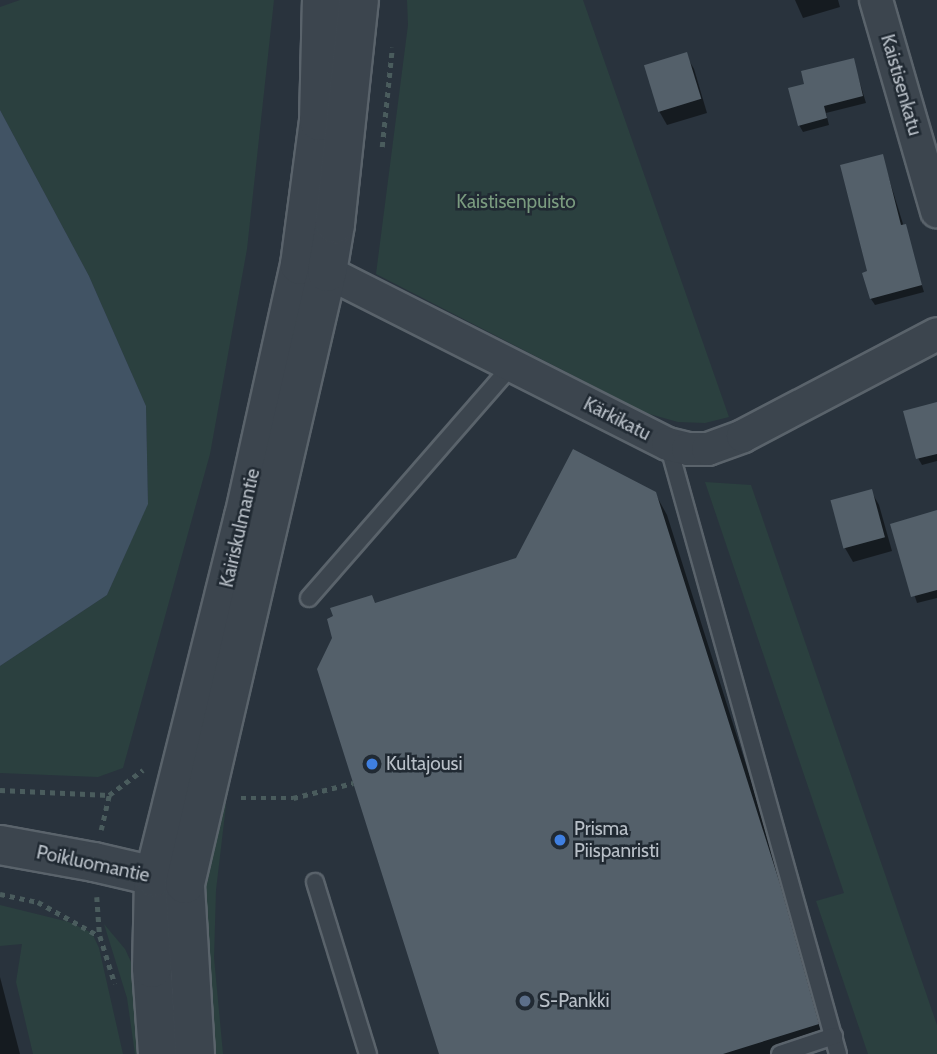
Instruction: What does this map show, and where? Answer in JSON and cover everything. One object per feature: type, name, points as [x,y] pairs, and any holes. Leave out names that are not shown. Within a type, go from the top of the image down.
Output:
[{"type":"street","name":"Kairiskulmantie","points":[[313,268],[322,0]]},
{"type":"street","name":"Kairiskulmantie","points":[[159,1054],[152,968],[244,517],[313,268],[335,224],[359,0]]},
{"type":"street","name":"Kaistisenkatu","points":[[876,0],[937,211]]},
{"type":"street","name":"Kärkikatu","points":[[313,268],[668,444],[708,449],[725,443],[937,334]]},
{"type":"street","name":"Poikluomantie","points":[[0,845],[94,862],[169,880]]},
{"type":"street","name":"Kairiskulmantie","points":[[169,880],[195,1054]]},
{"type":"lane","points":[[309,598],[512,365]]},
{"type":"lane","points":[[668,444],[838,1054]]},
{"type":"lane","points":[[315,882],[368,1054]]},
{"type":"lane","points":[[780,1054],[834,1036]]},
{"type":"path","points":[[293,799],[353,783]]},
{"type":"path","points":[[0,790],[109,794]]},
{"type":"path","points":[[0,894],[38,902],[100,936]]},
{"type":"green space","points":[[20,0],[274,0],[247,249],[210,454],[123,768],[98,777],[0,773],[0,666],[107,595],[148,503],[146,406],[89,276],[0,110],[0,7]]},
{"type":"green space","name":"Kaistisenpuisto","points":[[407,0],[583,0],[729,417],[705,423],[678,422],[646,413],[376,274],[408,25]]},
{"type":"green space","points":[[705,482],[751,485],[937,1025],[937,1054],[868,1054],[816,901],[844,893]]},
{"type":"green space","points":[[221,798],[226,805],[216,890],[214,958],[223,1054],[204,1054],[201,876]]},
{"type":"green space","points":[[0,905],[69,922],[92,933],[99,948],[123,1054],[33,1054],[16,982],[22,944],[0,946]]},
{"type":"green space","points":[[104,924],[125,949],[140,981],[152,1054],[135,1054],[127,998]]},
{"type":"water","points":[[0,110],[89,276],[146,406],[148,504],[107,595],[0,666]]},
{"type":"building","points":[[687,52],[701,99],[658,112],[644,65]]},
{"type":"building","points":[[854,58],[863,96],[824,106],[827,118],[798,126],[788,88],[804,84],[801,71]]},
{"type":"building","points":[[883,154],[901,225],[906,224],[922,285],[870,299],[862,273],[867,271],[840,165]]},
{"type":"building","points":[[937,402],[937,454],[916,459],[903,411]]},
{"type":"building","points":[[573,449],[656,492],[780,884],[819,1024],[723,1054],[439,1054],[317,669],[332,638],[327,619],[333,616],[330,608],[372,595],[375,603],[516,558]]},
{"type":"building","points":[[872,489],[885,537],[843,548],[830,500]]},
{"type":"building","points":[[937,510],[937,590],[911,597],[890,524]]},
{"type":"place","name":"Kultajousi","points":[[372,764]]},
{"type":"place","name":"Prisma Piispanristi","points":[[560,840]]},
{"type":"place","name":"S-Pankki","points":[[525,1001]]}]
